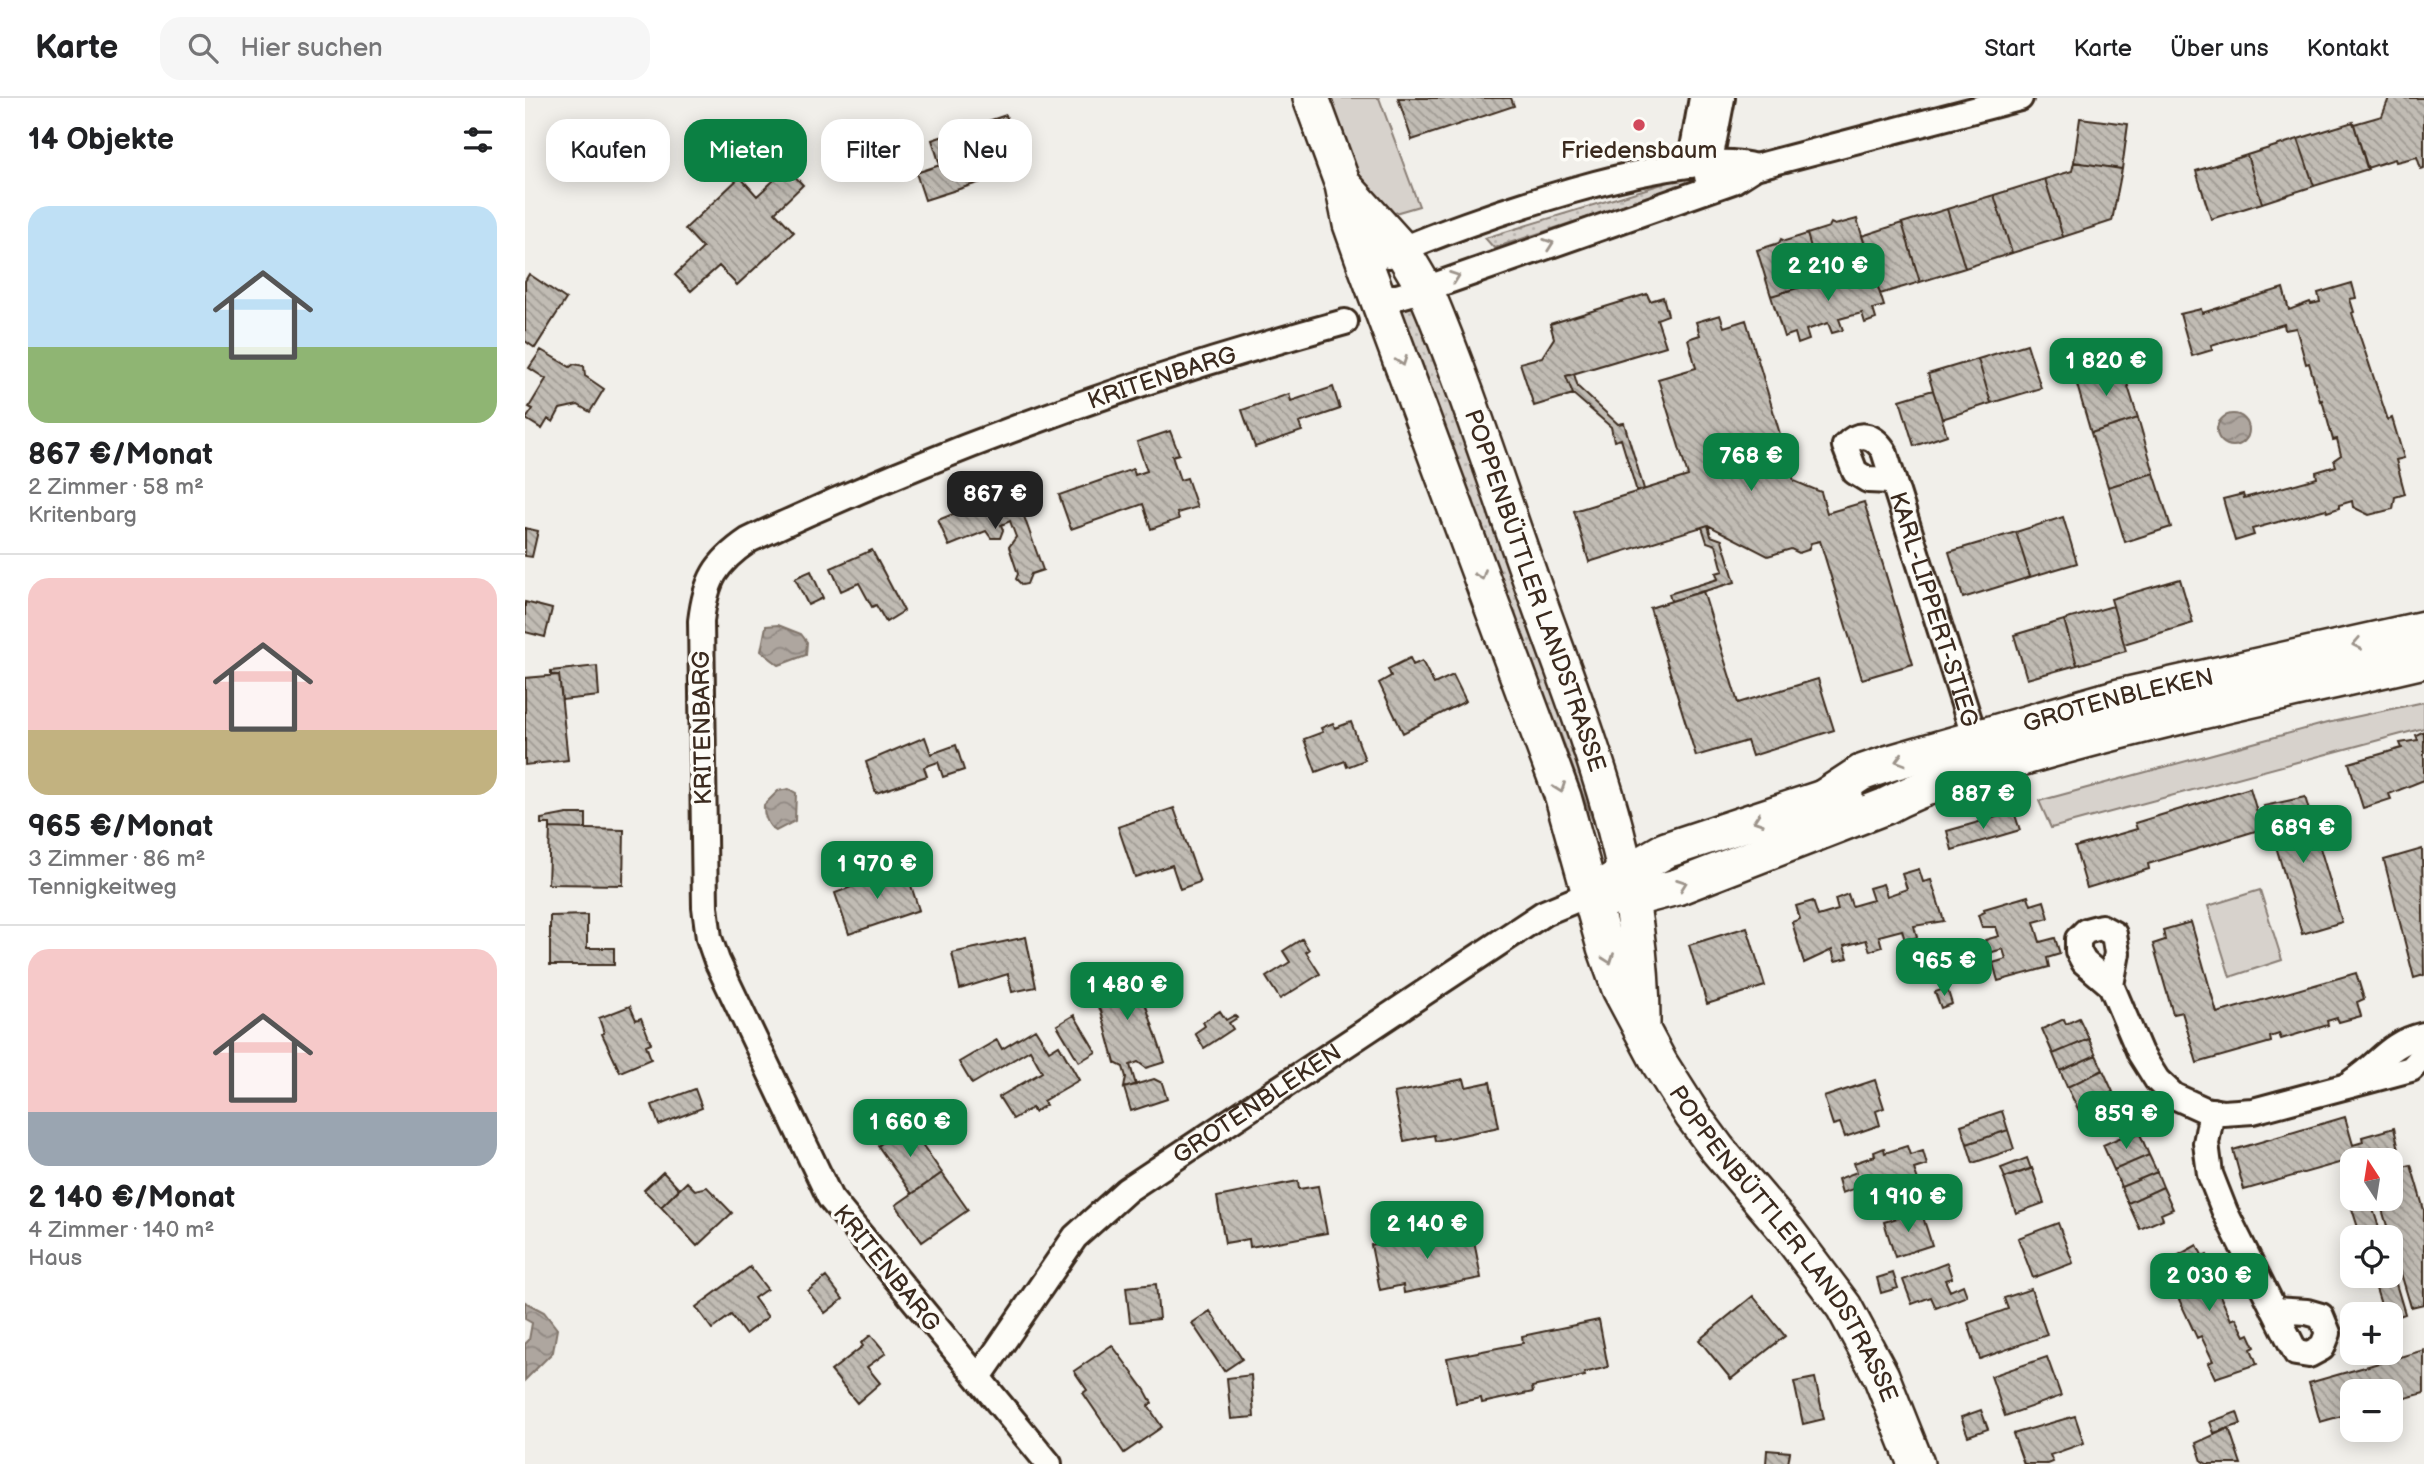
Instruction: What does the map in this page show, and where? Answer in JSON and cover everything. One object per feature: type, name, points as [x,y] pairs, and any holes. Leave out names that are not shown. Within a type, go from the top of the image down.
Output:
[{"type":"main road","name":"POPPENBÜTTLER LANDSTRASSE","points":[[1311,98],[1343,185],[1351,224],[1372,283],[1563,797],[1605,947],[1620,989],[1660,1064],[1718,1150],[1787,1231],[1844,1307],[1881,1376],[1916,1464]]},
{"type":"main road","name":"POPPENBÜTTLER LANDSTRASSE","points":[[1343,185],[1402,250],[1425,289],[1613,809],[1629,886],[1643,984],[1642,1027]]},
{"type":"main road","name":"GROTENBLEKEN","points":[[1823,798],[1861,773],[2119,697],[2424,629]]},
{"type":"main road","name":"GROTENBLEKEN","points":[[2366,674],[2424,645]]},
{"type":"main road","name":"GROTENBLEKEN","points":[[1592,893],[1629,886],[1677,887],[1886,806],[1912,792],[2128,728],[2424,660]]},
{"type":"main road","name":"GROTENBLEKEN","points":[[1629,886],[1667,850],[1823,798],[1912,792]]},
{"type":"main road","points":[[1613,809],[1631,828],[1667,850]]},
{"type":"street","points":[[1699,193],[1702,98]]},
{"type":"street","points":[[1700,164],[1722,98]]},
{"type":"street","points":[[1755,167],[1733,162],[1700,164],[1568,192],[1402,250],[1372,283],[1397,297],[1425,289],[1734,181],[1755,167],[2019,98]]},
{"type":"street","name":"KRITENBARG","points":[[1049,1464],[830,1198],[799,1139],[709,938],[701,705],[701,621],[707,583],[731,553],[749,540],[890,475],[1063,409],[1245,349],[1345,322]]},
{"type":"street","name":"KARL-LIPPERT-STIEG","points":[[1892,481],[1975,738]]},
{"type":"street","name":"GROTENBLEKEN","points":[[979,1377],[1075,1237],[1127,1190],[1516,931],[1564,902],[1592,893]]},
{"type":"street","points":[[2111,985],[2140,1053],[2157,1080],[2174,1096],[2212,1111],[2253,1111],[2349,1083],[2411,1069],[2424,1055]]},
{"type":"street","points":[[2349,1083],[2371,1069],[2386,1052],[2402,1041],[2424,1035]]},
{"type":"street","points":[[2212,1111],[2206,1143],[2210,1174],[2225,1212],[2274,1310]]},
{"type":"shaded area","points":[[1330,98],[1379,98],[1419,206],[1388,215],[1362,183]]},
{"type":"shaded area","points":[[1692,175],[1694,178],[1689,184],[1494,248],[1485,238]]},
{"type":"shaded area","points":[[1415,303],[1592,786],[1601,844],[1559,730],[1522,650],[1399,304]]},
{"type":"shaded area","points":[[2424,702],[2424,728],[2051,828],[2039,801],[2327,723]]},
{"type":"shaded area","points":[[2260,890],[2282,960],[2230,977],[2208,906]]},
{"type":"water","points":[[2233,414],[2245,418],[2249,430],[2245,442],[2233,446],[2221,442],[2217,430],[2221,418]]},
{"type":"water","points":[[778,625],[801,634],[807,642],[806,655],[779,665],[761,651],[766,626]]},
{"type":"water","points":[[789,789],[796,793],[795,821],[776,831],[767,820],[764,805],[778,791]]},
{"type":"water","points":[[525,1302],[544,1312],[557,1329],[553,1352],[525,1380],[525,1344],[529,1340],[532,1323],[525,1319]]},
{"type":"building","points":[[1398,98],[1511,98],[1514,106],[1412,140]]},
{"type":"building","points":[[2389,98],[2424,98],[2424,168],[2421,169],[2417,157],[2396,162],[2395,159],[2367,168],[2354,124],[2382,116]]},
{"type":"building","points":[[2080,118],[2128,124],[2122,169],[2074,162]]},
{"type":"building","points":[[2353,122],[2368,169],[2314,186],[2298,139]]},
{"type":"building","points":[[938,138],[938,159],[932,140]]},
{"type":"building","points":[[2298,139],[2314,186],[2262,203],[2247,155]]},
{"type":"building","points":[[2247,155],[2262,203],[2211,219],[2196,171]]},
{"type":"building","points":[[2074,162],[2122,169],[2112,221],[2063,237],[2045,179],[2072,171]]},
{"type":"building","points":[[938,166],[938,182],[981,182],[925,200],[919,182],[924,182],[924,170]]},
{"type":"building","points":[[2045,179],[2063,237],[2012,253],[1994,195]]},
{"type":"building","points":[[735,182],[744,182],[757,196],[772,182],[800,182],[803,185],[775,212],[794,232],[737,285],[719,266],[691,291],[675,275],[703,248],[685,229]]},
{"type":"building","points":[[1994,195],[2012,253],[1965,268],[1947,209]]},
{"type":"building","points":[[1947,209],[1965,268],[1920,282],[1902,223]]},
{"type":"building","points":[[1857,219],[1871,265],[1821,281],[1807,234],[1829,227],[1831,223],[1835,225]]},
{"type":"building","points":[[1902,223],[1920,282],[1880,294],[1862,236]]},
{"type":"building","points":[[1807,234],[1821,281],[1771,296],[1757,250],[1779,243],[1781,239],[1785,241]]},
{"type":"building","points":[[1871,265],[1884,306],[1873,309],[1876,319],[1865,323],[1862,313],[1839,319],[1843,330],[1832,333],[1828,323],[1806,330],[1809,340],[1798,344],[1795,333],[1784,337],[1771,296]]},
{"type":"building","points":[[529,274],[566,299],[535,348],[525,341],[525,281]]},
{"type":"building","points":[[2352,283],[2356,298],[2350,299],[2354,312],[2352,313],[2388,420],[2392,418],[2404,458],[2396,460],[2405,494],[2395,497],[2393,509],[2369,515],[2353,507],[2352,501],[2327,512],[2326,509],[2252,529],[2254,535],[2235,541],[2223,499],[2243,494],[2244,498],[2317,478],[2316,472],[2336,466],[2334,460],[2341,455],[2337,439],[2333,440],[2309,363],[2306,364],[2296,328],[2285,330],[2284,324],[2211,345],[2212,350],[2192,356],[2180,314],[2201,309],[2202,313],[2283,288],[2289,310],[2310,302],[2320,302],[2318,293]]},
{"type":"building","points":[[1647,294],[1650,301],[1663,297],[1668,315],[1657,319],[1666,346],[1566,376],[1573,394],[1534,406],[1520,363],[1542,357],[1554,338],[1550,324]]},
{"type":"building","points":[[1720,315],[1724,327],[1746,320],[1794,481],[1821,492],[1827,513],[1864,502],[1913,664],[1862,679],[1820,541],[1811,543],[1808,550],[1799,553],[1791,549],[1768,556],[1708,525],[1589,562],[1574,511],[1688,476],[1658,379],[1696,368],[1688,339],[1700,335],[1696,322]]},
{"type":"building","points":[[2027,344],[2041,388],[1991,403],[1978,359]]},
{"type":"building","points":[[541,350],[570,367],[574,364],[584,366],[585,376],[604,389],[590,412],[578,405],[560,409],[553,422],[548,419],[542,429],[526,419],[533,409],[529,407],[546,379],[529,368]]},
{"type":"building","points":[[1978,359],[1991,403],[1942,419],[1928,374]]},
{"type":"building","points":[[2121,364],[2138,418],[2091,433],[2075,378]]},
{"type":"building","points":[[1574,374],[1578,387],[1618,424],[1624,423],[1644,489],[1637,492],[1621,439],[1614,441],[1611,427],[1573,394],[1566,376]]},
{"type":"building","points":[[1333,387],[1340,409],[1299,423],[1302,431],[1255,447],[1242,410],[1289,394],[1291,401]]},
{"type":"building","points":[[1933,390],[1947,435],[1914,446],[1900,400]]},
{"type":"building","points":[[2138,418],[2154,473],[2108,487],[2091,433]]},
{"type":"building","points":[[1170,431],[1179,454],[1172,456],[1180,480],[1187,478],[1197,507],[1177,513],[1179,519],[1151,529],[1143,504],[1071,529],[1059,495],[1133,469],[1135,475],[1147,471],[1137,442]]},
{"type":"building","points":[[2154,473],[2171,527],[2125,542],[2108,487]]},
{"type":"building","points":[[983,492],[990,492],[993,498],[1001,495],[1008,513],[1021,508],[1043,570],[1031,574],[1027,584],[1022,585],[1016,579],[1018,574],[1009,547],[1016,537],[1010,521],[1001,525],[1003,530],[1000,538],[991,538],[986,531],[949,546],[938,520],[968,508],[966,502]]},
{"type":"building","points":[[2063,517],[2077,563],[2030,577],[2016,532]]},
{"type":"building","points":[[1708,525],[1711,536],[1722,540],[1735,582],[1671,601],[1669,594],[1718,579],[1716,573],[1723,571],[1716,545],[1707,542],[1702,527]]},
{"type":"building","points":[[525,528],[538,531],[532,557],[525,556]]},
{"type":"building","points":[[2016,532],[2030,577],[1963,598],[1949,552]]},
{"type":"building","points":[[872,550],[904,611],[886,622],[876,605],[872,607],[859,583],[841,591],[831,568]]},
{"type":"building","points":[[811,571],[823,598],[808,605],[795,578]]},
{"type":"building","points":[[2180,579],[2193,623],[2124,644],[2111,599]]},
{"type":"building","points":[[1703,591],[1738,703],[1818,679],[1834,730],[1752,756],[1747,741],[1696,756],[1650,608]]},
{"type":"building","points":[[525,602],[552,609],[545,637],[525,632]]},
{"type":"building","points":[[2113,606],[2126,651],[2077,665],[2064,620]]},
{"type":"building","points":[[2064,620],[2077,665],[2027,679],[2014,635]]},
{"type":"building","points":[[1410,658],[1413,665],[1422,661],[1434,684],[1453,675],[1466,701],[1403,733],[1379,683],[1391,676],[1388,669]]},
{"type":"building","points":[[597,666],[599,696],[562,700],[559,675],[551,675],[551,671]]},
{"type":"building","points":[[559,675],[568,760],[525,765],[525,678]]},
{"type":"building","points":[[1351,722],[1365,760],[1347,767],[1345,761],[1316,772],[1304,739],[1323,732],[1321,728],[1333,723],[1335,728]]},
{"type":"building","points":[[2424,731],[2424,780],[2389,794],[2391,799],[2363,808],[2349,763],[2402,748],[2400,743],[2418,740],[2416,735]]},
{"type":"building","points":[[925,737],[931,754],[956,745],[964,770],[943,777],[938,762],[924,767],[927,776],[876,793],[866,762]]},
{"type":"building","points":[[2250,788],[2262,829],[2148,864],[2149,869],[2087,888],[2075,847],[2137,829],[2135,823]]},
{"type":"building","points":[[2305,797],[2342,922],[2302,934],[2264,806]]},
{"type":"building","points":[[1174,808],[1200,882],[1180,889],[1172,865],[1135,877],[1118,827]]},
{"type":"building","points":[[2014,812],[2020,830],[1952,850],[1947,831]]},
{"type":"building","points":[[586,814],[586,829],[550,828],[550,824],[541,824],[541,819]]},
{"type":"building","points":[[550,828],[624,830],[623,885],[548,884]]},
{"type":"building","points":[[2422,849],[2424,975],[2414,978],[2384,860]]},
{"type":"building","points":[[905,867],[919,910],[849,934],[835,893]]},
{"type":"building","points":[[1919,869],[1923,882],[1931,880],[1944,921],[1914,926],[1917,937],[1905,941],[1902,930],[1879,936],[1882,947],[1870,951],[1866,940],[1844,946],[1848,958],[1835,961],[1832,950],[1804,963],[1792,922],[1800,919],[1796,906],[1813,901],[1818,916],[1838,910],[1835,899],[1848,894],[1852,906],[1873,900],[1869,888],[1883,884],[1887,896],[1907,889],[1902,874]]},
{"type":"building","points":[[2028,896],[2031,905],[2044,901],[2049,918],[2034,922],[2040,942],[2055,938],[2060,954],[2047,958],[2049,967],[1998,981],[1993,963],[2006,959],[2003,949],[1989,953],[1985,940],[1999,936],[1996,927],[1982,927],[1978,915],[1985,912],[1984,909]]},
{"type":"building","points":[[587,915],[587,948],[614,948],[614,965],[550,965],[550,916]]},
{"type":"building","points":[[2191,922],[2217,1013],[2356,973],[2364,999],[2357,1002],[2361,1016],[2339,1022],[2337,1018],[2327,1021],[2328,1025],[2281,1039],[2279,1034],[2270,1037],[2271,1042],[2197,1063],[2182,1012],[2173,1014],[2153,944],[2165,940],[2163,930]]},
{"type":"building","points":[[1747,927],[1765,986],[1707,1004],[1689,945]]},
{"type":"building","points":[[1026,937],[1036,987],[1012,992],[1008,974],[960,989],[952,953]]},
{"type":"building","points":[[1302,939],[1309,950],[1306,952],[1320,974],[1280,999],[1266,977],[1290,962],[1283,951]]},
{"type":"building","points":[[1115,966],[1126,971],[1129,979],[1140,985],[1141,998],[1165,1062],[1146,1068],[1138,1062],[1130,1065],[1136,1085],[1124,1088],[1126,1077],[1123,1067],[1115,1063],[1101,1011],[1094,999],[1099,989],[1096,981],[1101,970]]},
{"type":"building","points":[[1947,988],[1952,1004],[1941,1008],[1935,992]]},
{"type":"building","points":[[630,1006],[636,1020],[641,1018],[651,1043],[646,1045],[651,1059],[620,1072],[602,1034],[604,1033],[599,1018]]},
{"type":"building","points":[[1220,1011],[1226,1020],[1235,1015],[1237,1018],[1229,1023],[1233,1029],[1204,1048],[1195,1033],[1205,1026],[1203,1022]]},
{"type":"building","points":[[1074,1015],[1096,1052],[1079,1062],[1057,1025]]},
{"type":"building","points":[[2079,1018],[2089,1039],[2053,1054],[2042,1029],[2064,1019],[2066,1024]]},
{"type":"building","points":[[1035,1029],[1049,1051],[1059,1045],[1079,1080],[1043,1101],[1046,1105],[1034,1112],[1032,1108],[1013,1119],[999,1097],[1042,1072],[1030,1050],[972,1084],[959,1062],[997,1040],[1002,1049]]},
{"type":"building","points":[[2089,1039],[2096,1055],[2060,1071],[2053,1054]]},
{"type":"building","points":[[2096,1055],[2103,1070],[2067,1087],[2060,1071]]},
{"type":"building","points":[[2103,1070],[2113,1092],[2100,1098],[2102,1103],[2080,1113],[2067,1087]]},
{"type":"building","points":[[1154,1079],[1162,1083],[1167,1099],[1131,1111],[1124,1088]]},
{"type":"building","points":[[1464,1079],[1466,1087],[1490,1082],[1499,1127],[1435,1141],[1434,1135],[1404,1141],[1394,1093]]},
{"type":"building","points":[[1875,1080],[1884,1108],[1876,1111],[1880,1125],[1845,1137],[1840,1123],[1833,1125],[1824,1097]]},
{"type":"building","points":[[695,1089],[702,1108],[659,1125],[652,1105]]},
{"type":"building","points":[[2002,1111],[2008,1130],[1967,1144],[1961,1125]]},
{"type":"building","points":[[2345,1117],[2353,1145],[2363,1142],[2362,1137],[2394,1128],[2399,1148],[2340,1148],[2340,1163],[2244,1190],[2233,1150]]},
{"type":"building","points":[[908,1124],[942,1173],[912,1194],[878,1146]]},
{"type":"building","points":[[2008,1130],[2014,1149],[1973,1163],[1967,1144]]},
{"type":"building","points":[[2140,1134],[2149,1155],[2114,1170],[2103,1145],[2126,1135],[2127,1139]]},
{"type":"building","points":[[1907,1146],[1910,1155],[1923,1151],[1927,1165],[1914,1169],[1918,1180],[1865,1198],[1862,1186],[1842,1193],[1838,1179],[1857,1172],[1854,1163],[1875,1156],[1874,1152],[1884,1148],[1885,1153]]},
{"type":"building","points":[[2149,1155],[2157,1172],[2121,1187],[2114,1170]]},
{"type":"building","points":[[2027,1158],[2031,1169],[2005,1178],[2001,1168]]},
{"type":"building","points":[[2411,1165],[2424,1210],[2424,1304],[2411,1307],[2403,1280],[2403,1225],[2387,1225],[2383,1211],[2403,1211],[2403,1167]]},
{"type":"building","points":[[2032,1168],[2044,1203],[2016,1213],[2004,1178]]},
{"type":"building","points":[[663,1172],[679,1189],[661,1207],[644,1190]]},
{"type":"building","points":[[2157,1172],[2163,1187],[2128,1203],[2121,1187]]},
{"type":"building","points":[[942,1173],[968,1210],[922,1242],[896,1205]]},
{"type":"building","points":[[1298,1181],[1299,1189],[1318,1186],[1327,1233],[1250,1247],[1249,1239],[1225,1243],[1217,1197]]},
{"type":"building","points":[[687,1182],[695,1190],[707,1187],[732,1213],[697,1246],[661,1207]]},
{"type":"building","points":[[2163,1187],[2173,1209],[2161,1214],[2163,1219],[2140,1229],[2128,1203]]},
{"type":"building","points":[[1921,1211],[1932,1245],[1895,1257],[1884,1222]]},
{"type":"building","points":[[2353,1211],[2374,1211],[2378,1225],[2357,1225]]},
{"type":"building","points":[[2058,1223],[2073,1263],[2033,1278],[2018,1238]]},
{"type":"building","points":[[1450,1229],[1451,1234],[1472,1230],[1481,1278],[1404,1293],[1403,1285],[1380,1290],[1371,1245]]},
{"type":"building","points":[[2197,1245],[2203,1257],[2207,1255],[2214,1269],[2209,1271],[2231,1320],[2236,1318],[2245,1336],[2249,1334],[2255,1347],[2251,1349],[2257,1364],[2215,1378],[2208,1363],[2213,1361],[2201,1336],[2197,1338],[2170,1280],[2166,1282],[2159,1266]]},
{"type":"building","points":[[1947,1263],[1952,1278],[1945,1280],[1950,1291],[1963,1285],[1967,1296],[1936,1308],[1931,1297],[1912,1304],[1903,1280]]},
{"type":"building","points":[[750,1267],[767,1289],[754,1298],[768,1317],[745,1334],[731,1315],[712,1329],[696,1307]]},
{"type":"building","points":[[1893,1273],[1898,1288],[1881,1293],[1877,1278]]},
{"type":"building","points":[[826,1277],[843,1299],[825,1313],[808,1291]]},
{"type":"building","points":[[1156,1284],[1159,1319],[1130,1322],[1126,1287]]},
{"type":"building","points":[[2376,1288],[2397,1288],[2401,1302],[2380,1302]]},
{"type":"building","points":[[2031,1289],[2047,1335],[1980,1359],[1968,1323],[2008,1309],[2004,1298]]},
{"type":"building","points":[[1753,1296],[1785,1336],[1731,1379],[1699,1340]]},
{"type":"building","points":[[1210,1311],[1242,1359],[1224,1371],[1192,1323]]},
{"type":"building","points":[[1599,1320],[1608,1367],[1584,1373],[1585,1376],[1532,1387],[1533,1392],[1482,1403],[1481,1398],[1456,1403],[1447,1358],[1523,1343],[1522,1336]]},
{"type":"building","points":[[871,1335],[886,1353],[867,1367],[880,1383],[857,1403],[831,1371],[863,1346],[861,1343]]},
{"type":"building","points":[[1112,1345],[1145,1390],[1152,1403],[1148,1406],[1162,1427],[1124,1453],[1083,1393],[1087,1390],[1074,1371]]},
{"type":"building","points":[[2424,1350],[2424,1393],[2403,1399],[2403,1379],[2340,1379],[2340,1416],[2320,1422],[2309,1383],[2372,1365],[2403,1365],[2403,1356]]},
{"type":"building","points":[[2047,1357],[2061,1396],[2005,1416],[1991,1376]]},
{"type":"building","points":[[1251,1375],[1254,1417],[1231,1419],[1227,1378]]},
{"type":"building","points":[[1815,1378],[1824,1419],[1803,1424],[1794,1382]]},
{"type":"building","points":[[1981,1410],[1988,1429],[1968,1436],[1961,1417]]},
{"type":"building","points":[[2237,1412],[2241,1424],[2214,1433],[2210,1422]]},
{"type":"building","points":[[2075,1416],[2084,1443],[2050,1455],[2053,1462],[2048,1464],[2024,1464],[2013,1434]]},
{"type":"building","points":[[2229,1428],[2241,1464],[2207,1464],[2202,1461],[2196,1443]]},
{"type":"building","points":[[1767,1450],[1790,1452],[1788,1464],[1766,1464]]},
{"type":"place","name":"Friedensbaum","points":[[1639,125]]}]
